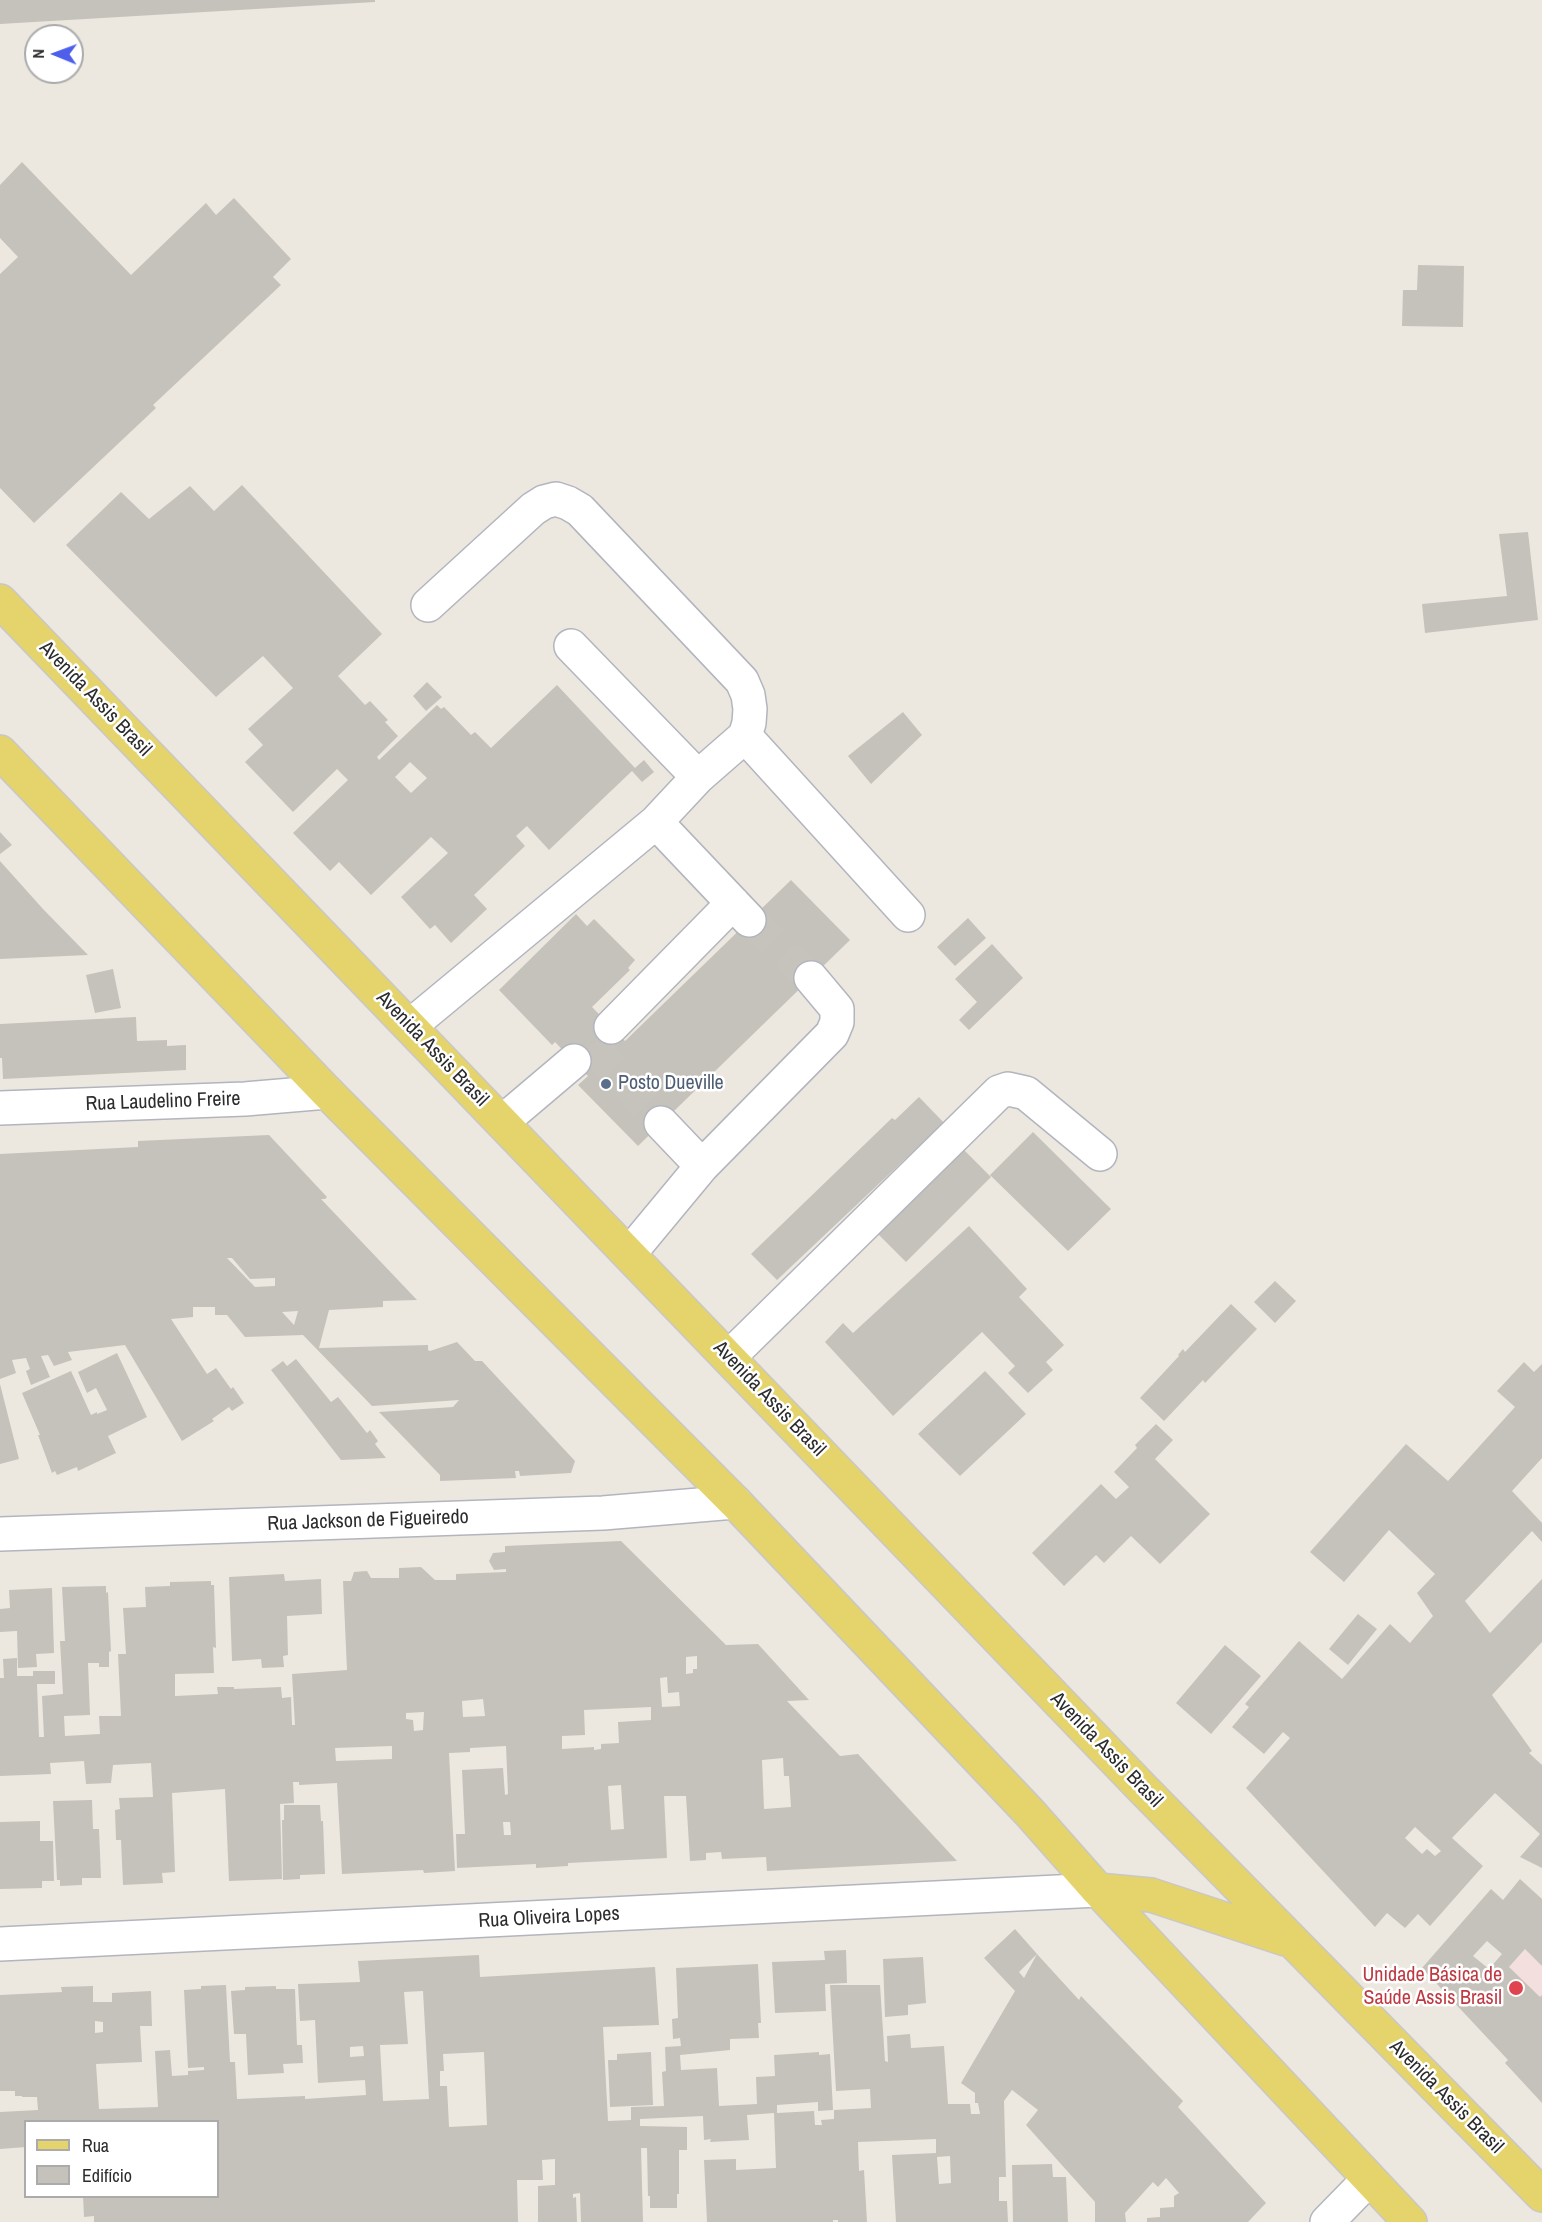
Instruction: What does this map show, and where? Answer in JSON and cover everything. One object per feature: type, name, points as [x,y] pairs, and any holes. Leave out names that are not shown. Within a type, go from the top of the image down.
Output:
[{"type":"main road","name":"Avenida Assis Brasil","points":[[0,601],[1290,1940],[1542,2194]]},
{"type":"main road","points":[[0,752],[327,1092],[735,1502],[1030,1813],[1098,1890],[1410,2222]]},
{"type":"main road","points":[[1098,1890],[1151,1895],[1290,1940]]},
{"type":"street","points":[[410,1026],[656,822],[698,777],[745,736],[750,709],[748,695],[742,681],[580,510],[556,499],[544,502],[533,509],[428,605]]},
{"type":"street","points":[[571,646],[698,777]]},
{"type":"street","points":[[745,736],[908,915]]},
{"type":"street","points":[[611,1027],[741,911],[656,822]]},
{"type":"street","points":[[629,1254],[702,1167],[832,1034],[837,1022],[837,1009],[811,978]]},
{"type":"street","points":[[502,1122],[574,1061]]},
{"type":"street","points":[[729,1357],[999,1092],[1008,1089],[1026,1093],[1100,1154]]},
{"type":"street","name":"Rua Laudelino Freire","points":[[0,1108],[245,1099],[327,1092]]},
{"type":"street","points":[[661,1123],[702,1167]]},
{"type":"street","name":"Rua Jackson de Figueiredo","points":[[0,1534],[603,1513],[735,1502]]},
{"type":"street","name":"Rua Oliveira Lopes","points":[[0,1944],[1098,1890]]},
{"type":"street","points":[[1327,2222],[1369,2179]]},
{"type":"shaded area","name":"Unidade Básica de Saúde Assis Brasil","points":[[1542,1930],[1542,2021],[1508,2060],[1467,2016]]},
{"type":"building","points":[[0,0],[375,0],[375,2],[0,24]]},
{"type":"building","points":[[22,162],[131,275],[206,203],[216,215],[234,198],[291,259],[273,277],[281,285],[153,405],[156,408],[34,523],[0,488],[0,274],[18,257],[0,238],[0,185]]},
{"type":"building","points":[[1418,265],[1464,266],[1463,327],[1402,326],[1403,290],[1417,290]]},
{"type":"building","points":[[242,485],[382,634],[338,676],[365,705],[370,701],[388,720],[385,722],[398,736],[377,757],[379,760],[437,705],[441,709],[444,707],[471,735],[475,732],[491,748],[557,685],[635,768],[644,760],[654,772],[642,782],[632,771],[549,850],[527,826],[516,836],[525,846],[474,895],[487,909],[451,943],[435,925],[430,929],[401,897],[448,853],[431,837],[371,895],[339,862],[330,871],[293,833],[348,780],[337,769],[293,812],[245,762],[263,745],[248,729],[293,688],[263,656],[216,697],[66,545],[121,492],[149,519],[190,486],[214,511]],"holes":[[[410,762],[427,778],[411,793],[395,777]]]},
{"type":"building","points":[[1528,532],[1538,620],[1425,633],[1422,604],[1507,596],[1499,534]]},
{"type":"building","points":[[427,682],[442,697],[426,711],[413,696]]},
{"type":"building","points":[[903,712],[922,735],[871,784],[848,756]]},
{"type":"building","points":[[0,832],[12,845],[0,854]]},
{"type":"building","points":[[0,861],[43,909],[88,955],[0,959]]},
{"type":"building","points":[[791,880],[850,940],[638,1146],[578,1085],[588,1076],[555,1042],[552,1045],[499,990],[576,914],[587,926],[594,919],[635,960],[628,968],[630,970],[592,1007],[625,1041]]},
{"type":"building","points":[[968,918],[986,938],[955,966],[937,947]]},
{"type":"building","points":[[992,944],[1023,978],[969,1030],[959,1020],[977,1002],[955,979]]},
{"type":"building","points":[[113,969],[121,1008],[95,1013],[86,975]]},
{"type":"building","points":[[136,1017],[137,1041],[167,1040],[167,1046],[186,1045],[186,1070],[3,1079],[2,1058],[0,1058],[0,1024]]},
{"type":"building","points":[[919,1097],[949,1128],[925,1151],[920,1145],[777,1280],[751,1254],[892,1118],[895,1120]]},
{"type":"building","points":[[1033,1132],[1111,1209],[1068,1251],[990,1175]]},
{"type":"building","points":[[269,1135],[327,1197],[321,1199],[417,1300],[383,1301],[383,1307],[329,1310],[319,1348],[428,1345],[430,1351],[457,1342],[475,1361],[482,1361],[575,1461],[571,1473],[520,1476],[519,1471],[515,1471],[516,1478],[440,1481],[440,1475],[379,1412],[453,1407],[459,1400],[372,1406],[303,1335],[245,1337],[227,1315],[215,1315],[215,1307],[193,1307],[193,1317],[171,1319],[207,1374],[216,1368],[244,1403],[232,1411],[229,1407],[212,1419],[214,1421],[182,1441],[125,1345],[68,1352],[72,1360],[54,1366],[48,1355],[41,1356],[50,1377],[31,1385],[26,1371],[30,1369],[26,1358],[12,1360],[16,1373],[0,1379],[0,1154],[138,1147],[138,1141]],"holes":[[[227,1258],[232,1258],[250,1279],[275,1278],[275,1286],[255,1287]],[[298,1311],[294,1325],[282,1312]]]},
{"type":"building","points":[[963,1149],[991,1177],[906,1262],[874,1230]]},
{"type":"building","points":[[969,1226],[1027,1289],[1019,1297],[1064,1345],[1046,1362],[1053,1370],[1028,1393],[1008,1373],[1015,1366],[982,1332],[893,1416],[825,1342],[843,1323],[853,1333]]},
{"type":"building","points":[[1275,1281],[1296,1301],[1275,1323],[1254,1302]]},
{"type":"building","points":[[1231,1304],[1257,1329],[1205,1383],[1203,1380],[1164,1421],[1140,1398],[1183,1349],[1185,1352]]},
{"type":"building","points":[[117,1353],[147,1417],[108,1436],[116,1453],[78,1471],[77,1467],[57,1475],[55,1471],[52,1473],[38,1435],[40,1435],[22,1393],[71,1371],[91,1415],[107,1410],[96,1388],[87,1393],[78,1372]]},
{"type":"building","points":[[296,1359],[331,1402],[338,1397],[367,1433],[370,1430],[378,1441],[375,1444],[386,1458],[341,1460],[271,1370],[283,1361],[287,1366]]},
{"type":"building","points":[[1524,1362],[1534,1372],[1542,1364],[1542,1458],[1512,1491],[1542,1523],[1542,1542],[1532,1531],[1465,1601],[1490,1633],[1542,1579],[1542,1642],[1492,1695],[1532,1751],[1529,1753],[1542,1765],[1542,1868],[1520,1857],[1540,1834],[1495,1793],[1452,1838],[1483,1866],[1430,1926],[1418,1914],[1405,1928],[1387,1913],[1375,1927],[1246,1788],[1290,1738],[1283,1732],[1264,1754],[1232,1727],[1249,1707],[1245,1704],[1299,1641],[1342,1679],[1390,1624],[1410,1643],[1433,1616],[1417,1593],[1435,1574],[1389,1530],[1344,1582],[1310,1552],[1406,1444],[1448,1481],[1515,1407],[1497,1391]],"holes":[[[1415,1827],[1441,1851],[1435,1856],[1427,1849],[1422,1854],[1405,1838]]]},
{"type":"building","points":[[985,1371],[1026,1414],[960,1476],[918,1434]]},
{"type":"building","points":[[0,1384],[19,1459],[0,1464]]},
{"type":"building","points":[[1156,1424],[1173,1440],[1155,1459],[1210,1514],[1160,1564],[1131,1536],[1104,1563],[1096,1555],[1064,1586],[1032,1553],[1101,1484],[1116,1499],[1129,1487],[1114,1472],[1137,1448],[1135,1445]]},
{"type":"building","points":[[621,1541],[726,1645],[758,1644],[809,1700],[787,1701],[840,1756],[858,1754],[957,1861],[767,1871],[766,1857],[722,1859],[721,1852],[706,1853],[706,1860],[690,1861],[686,1796],[664,1796],[667,1858],[568,1863],[568,1866],[536,1868],[536,1864],[457,1868],[456,1834],[465,1834],[462,1770],[503,1768],[505,1795],[508,1794],[506,1746],[470,1748],[470,1752],[449,1753],[455,1871],[424,1873],[423,1870],[342,1874],[337,1783],[299,1785],[299,1782],[293,1782],[294,1803],[280,1804],[282,1879],[229,1881],[225,1789],[172,1793],[175,1872],[162,1873],[163,1883],[123,1885],[121,1840],[116,1840],[115,1810],[120,1809],[119,1798],[153,1797],[151,1763],[113,1765],[111,1783],[86,1784],[84,1761],[50,1763],[51,1774],[0,1776],[0,1678],[4,1678],[3,1659],[17,1658],[17,1676],[33,1676],[33,1671],[55,1671],[55,1684],[37,1684],[39,1737],[44,1737],[42,1696],[63,1694],[60,1641],[65,1641],[62,1587],[106,1586],[111,1651],[109,1652],[109,1667],[99,1667],[99,1663],[88,1663],[90,1715],[64,1716],[65,1736],[100,1734],[99,1716],[121,1716],[118,1654],[126,1654],[123,1608],[146,1607],[145,1587],[170,1586],[170,1582],[211,1581],[211,1585],[214,1585],[216,1648],[213,1647],[214,1673],[175,1674],[175,1696],[218,1694],[217,1687],[234,1687],[234,1689],[281,1687],[282,1698],[291,1697],[292,1725],[295,1725],[292,1674],[347,1670],[343,1581],[351,1581],[354,1572],[367,1571],[371,1578],[399,1578],[399,1568],[421,1567],[435,1580],[456,1580],[456,1574],[506,1572],[506,1569],[494,1570],[489,1561],[493,1553],[505,1552],[505,1546]],"holes":[[[697,1656],[697,1669],[693,1669],[693,1673],[686,1674],[686,1657]],[[667,1677],[668,1693],[679,1692],[680,1706],[662,1707],[660,1678]],[[483,1699],[485,1716],[463,1717],[462,1701]],[[651,1707],[651,1720],[618,1722],[619,1743],[601,1744],[601,1749],[594,1750],[594,1747],[562,1749],[562,1736],[585,1735],[584,1710]],[[424,1712],[423,1730],[414,1731],[413,1720],[406,1719],[406,1713]],[[392,1746],[392,1759],[336,1761],[335,1748]],[[783,1758],[784,1776],[789,1776],[791,1807],[764,1809],[762,1760]],[[621,1785],[624,1829],[611,1830],[608,1786]],[[503,1822],[510,1822],[511,1835],[504,1835]]]},
{"type":"building","points":[[284,1574],[285,1581],[321,1579],[322,1614],[287,1616],[288,1655],[283,1656],[284,1667],[262,1668],[261,1659],[232,1661],[229,1577]]},
{"type":"building","points":[[52,1588],[54,1653],[36,1654],[37,1667],[18,1668],[17,1631],[0,1632],[0,1609],[10,1608],[9,1590]]},
{"type":"building","points":[[1358,1614],[1377,1629],[1348,1665],[1329,1649]]},
{"type":"building","points":[[1225,1645],[1261,1676],[1211,1734],[1176,1703]]},
{"type":"building","points":[[92,1800],[93,1829],[99,1829],[101,1878],[82,1878],[82,1885],[60,1886],[60,1880],[57,1880],[53,1801]]},
{"type":"building","points":[[284,1805],[320,1805],[321,1821],[323,1821],[325,1874],[300,1875],[300,1879],[283,1880]]},
{"type":"building","points":[[40,1821],[40,1841],[53,1841],[54,1881],[42,1881],[42,1888],[0,1889],[0,1822]]},
{"type":"building","points":[[1520,1879],[1542,1899],[1542,1966],[1525,1949],[1509,1967],[1540,1997],[1542,1995],[1542,2103],[1505,2063],[1508,2060],[1422,1968],[1491,1889],[1503,1900]],"holes":[[[1487,1941],[1502,1954],[1489,1969],[1473,1956]]]},
{"type":"building","points":[[1015,1929],[1079,2000],[1081,1996],[1183,2101],[1178,2107],[1266,2203],[1248,2222],[1147,2222],[1147,2218],[1160,2217],[1160,2208],[1174,2207],[1174,2196],[1179,2193],[1166,2178],[1158,2187],[1153,2182],[1125,2213],[1126,2222],[1095,2222],[1095,2202],[1026,2125],[1038,2110],[1012,2090],[1004,2101],[1006,2177],[999,2177],[999,2201],[1007,2201],[1008,2222],[896,2222],[892,2155],[936,2153],[936,2139],[858,2142],[859,2171],[864,2170],[867,2222],[833,2220],[833,2222],[707,2222],[704,2160],[736,2159],[736,2170],[776,2168],[774,2113],[747,2115],[749,2140],[710,2142],[711,2139],[704,2140],[703,2116],[640,2119],[640,2126],[687,2127],[687,2150],[679,2150],[677,2208],[650,2208],[647,2148],[641,2148],[643,2222],[581,2222],[580,2193],[573,2194],[573,2198],[576,2197],[577,2222],[538,2222],[538,2186],[555,2185],[555,2159],[542,2160],[543,2180],[517,2180],[518,2222],[94,2222],[94,2216],[84,2217],[83,2198],[219,2198],[219,2120],[24,2120],[24,2147],[0,2149],[0,2112],[38,2110],[37,2097],[15,2096],[15,2091],[0,2091],[0,1995],[62,1992],[61,1987],[93,1986],[93,2002],[112,2002],[112,1993],[151,1991],[152,2026],[140,2026],[142,2062],[96,2064],[99,2109],[158,2107],[155,2051],[170,2050],[172,2076],[188,2075],[188,2071],[204,2070],[204,2067],[188,2068],[184,1990],[201,1989],[201,1986],[226,1985],[230,2062],[235,2062],[237,2099],[305,2096],[305,2099],[366,2095],[365,2080],[318,2083],[315,2020],[300,2021],[298,1984],[360,1982],[358,1961],[479,1955],[480,1977],[655,1967],[659,2025],[603,2027],[608,2121],[631,2120],[631,2107],[664,2106],[662,2072],[666,2071],[665,2047],[681,2046],[680,2038],[673,2039],[672,2019],[678,2018],[676,1968],[758,1964],[761,2023],[758,2023],[759,2038],[730,2039],[730,2050],[680,2055],[681,2070],[717,2068],[719,2106],[757,2104],[756,2077],[775,2076],[774,2055],[819,2052],[819,2055],[830,2054],[833,2110],[818,2111],[818,2102],[777,2105],[777,2113],[814,2111],[815,2125],[822,2125],[821,2120],[834,2119],[834,2110],[871,2108],[870,2089],[836,2091],[830,1985],[880,1985],[885,2061],[888,2062],[887,2036],[910,2034],[911,2048],[944,2046],[948,2104],[970,2104],[971,2114],[980,2114],[978,2103],[975,2103],[975,2093],[961,2083],[1015,1991],[984,1958]],"holes":[[[1037,1954],[1024,1978],[1019,1972]],[[423,1991],[429,2099],[383,2101],[380,2045],[408,2044],[404,1992]],[[95,2021],[103,2022],[103,2032],[95,2033]],[[363,2046],[364,2056],[350,2057],[350,2047]],[[484,2052],[487,2125],[449,2127],[447,2086],[440,2086],[440,2071],[444,2071],[443,2054]],[[950,2156],[951,2183],[939,2184],[937,2157]]]},
{"type":"building","points":[[846,1950],[847,1983],[825,1984],[826,2011],[775,2013],[772,1962],[825,1960],[824,1951]]},
{"type":"building","points":[[923,1957],[926,2003],[908,2005],[908,2015],[885,2017],[883,1959]]},
{"type":"building","points":[[276,1986],[276,1989],[295,1989],[297,2045],[302,2045],[303,2063],[283,2064],[284,2073],[248,2075],[246,2034],[234,2034],[231,1991],[245,1990],[245,1987]]},
{"type":"building","points":[[651,2052],[653,2105],[610,2107],[608,2060],[617,2060],[617,2054]]},
{"type":"building","points":[[1052,2164],[1053,2177],[1066,2177],[1068,2222],[1013,2222],[1012,2165]]},
{"type":"tunnel","points":[[749,920],[811,978]]},
{"type":"tunnel","points":[[592,1045],[661,1123]]},
{"type":"place","name":"Posto Dueville","points":[[606,1084]]},
{"type":"place","name":"Unidade Básica de Saúde Assis Brasil","points":[[1516,1988]]}]
